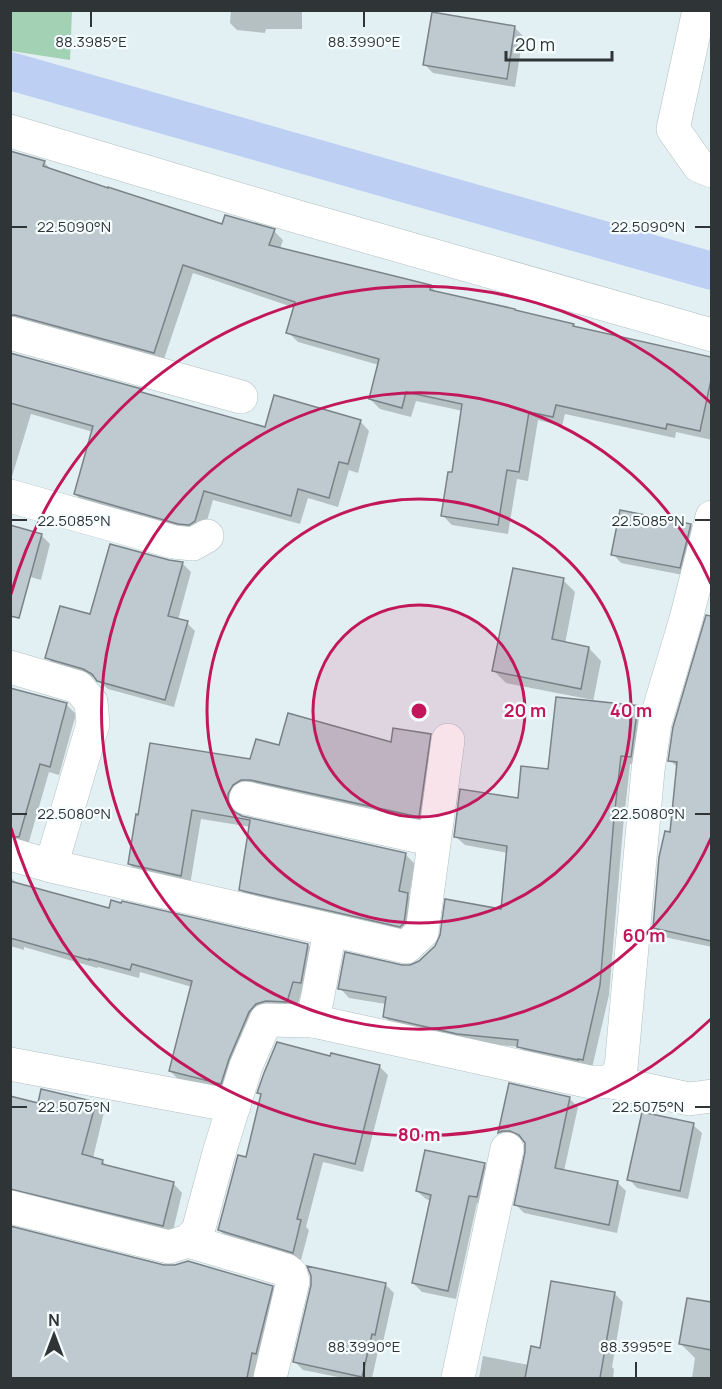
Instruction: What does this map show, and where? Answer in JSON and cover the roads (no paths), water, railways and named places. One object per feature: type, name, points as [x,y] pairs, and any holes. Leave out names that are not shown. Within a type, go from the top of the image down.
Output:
[{"type":"street","points":[[699,10],[673,129],[699,166],[711,171]]},
{"type":"street","points":[[10,131],[711,335]]},
{"type":"street","points":[[10,333],[241,397]]},
{"type":"street","points":[[10,496],[174,542],[193,544],[207,536]]},
{"type":"street","points":[[612,1082],[621,1068],[648,770],[655,723],[686,619],[711,517]]},
{"type":"street","points":[[10,666],[78,687],[91,702],[93,724],[51,866]]},
{"type":"street","points":[[10,854],[51,866],[406,947],[422,932],[448,740]]},
{"type":"street","points":[[246,798],[434,840]]},
{"type":"street","points":[[313,1021],[330,931]]},
{"type":"street","points":[[10,1207],[169,1246],[188,1241],[198,1231],[246,1066],[266,1020],[313,1021],[590,1082],[612,1082],[689,1099],[711,1096]]},
{"type":"street","points":[[10,1064],[234,1106]]},
{"type":"street","points":[[458,1378],[507,1149]]},
{"type":"street","points":[[188,1241],[286,1270],[291,1274],[293,1281],[270,1378]]},
{"type":"waterway","points":[[10,71],[712,271]]}]
